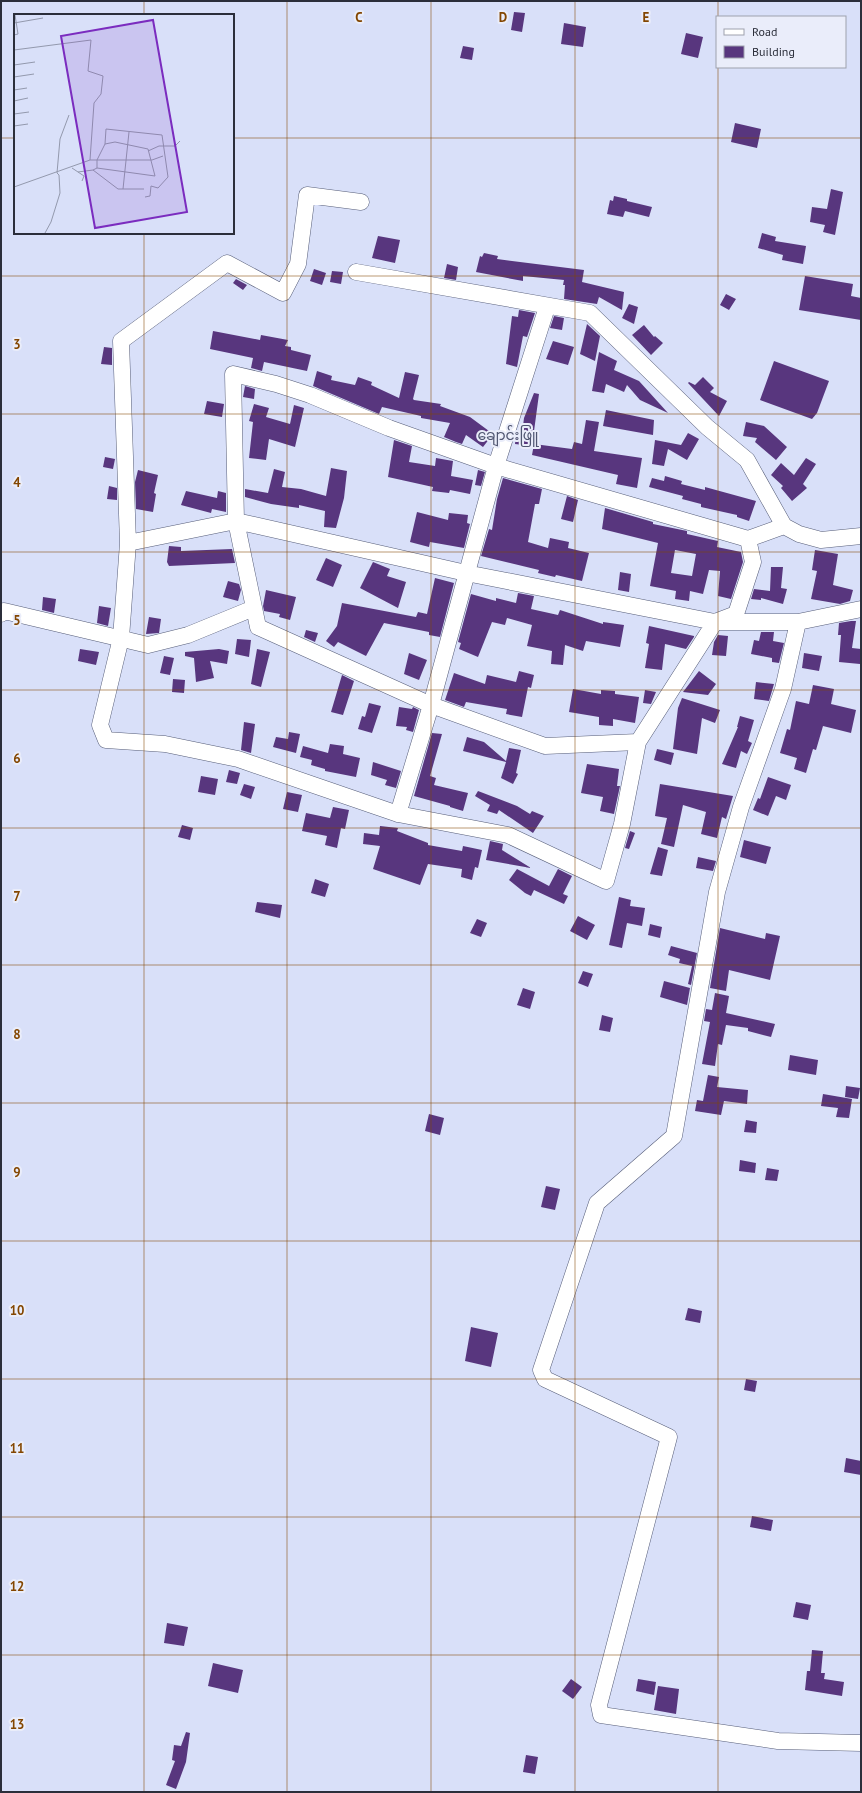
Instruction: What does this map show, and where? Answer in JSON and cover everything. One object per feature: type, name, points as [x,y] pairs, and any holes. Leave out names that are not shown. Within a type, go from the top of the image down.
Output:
[{"type":"street","points":[[361,202],[306,195],[298,264],[283,293],[227,263],[121,341],[128,543],[121,638],[100,725],[106,740],[165,744],[238,759],[398,814],[508,835],[606,881],[622,824],[638,742],[715,622],[736,614],[753,562],[748,539]]},
{"type":"street","points":[[356,272],[547,307],[590,313],[707,427],[747,460],[784,526],[799,534],[821,540],[861,536]]},
{"type":"street","points":[[398,814],[431,705],[496,466],[547,307]]},
{"type":"street","points":[[638,742],[545,746],[431,705],[258,627],[236,521],[233,374],[276,384],[310,395],[389,428],[496,466],[748,539],[784,526]]},
{"type":"street","points":[[128,543],[236,521],[466,573],[715,622],[798,622],[861,610]]},
{"type":"street","points":[[1,614],[4,611],[148,645],[188,635],[254,608]]},
{"type":"street","points":[[798,622],[784,689],[741,806],[717,892],[674,1136],[597,1203],[541,1370],[545,1379],[669,1437],[599,1705],[600,1715],[778,1741],[861,1743]]},
{"type":"building","points":[[514,12],[525,13],[522,32],[511,30]]},
{"type":"building","points":[[564,23],[586,27],[583,47],[561,44]]},
{"type":"building","points":[[686,33],[703,37],[698,58],[681,54]]},
{"type":"building","points":[[463,46],[474,48],[472,60],[460,58]]},
{"type":"building","points":[[735,123],[761,129],[757,148],[731,142]]},
{"type":"building","points":[[831,189],[843,192],[835,235],[823,232],[825,225],[810,222],[812,207],[827,209]]},
{"type":"building","points":[[614,196],[652,207],[649,217],[625,211],[623,217],[607,214],[610,200],[613,201]]},
{"type":"building","points":[[762,233],[776,237],[775,241],[806,246],[803,264],[782,260],[783,255],[758,248]]},
{"type":"building","points":[[378,236],[400,240],[395,263],[372,258]]},
{"type":"building","points":[[484,253],[498,256],[497,259],[584,270],[582,282],[624,292],[622,310],[599,297],[597,304],[564,299],[564,280],[523,276],[523,281],[476,272],[480,256],[482,257]]},
{"type":"building","points":[[447,264],[458,267],[456,280],[444,278]]},
{"type":"building","points":[[314,269],[326,273],[322,285],[310,281]]},
{"type":"building","points":[[332,271],[343,272],[341,284],[330,282]]},
{"type":"building","points":[[805,276],[853,284],[851,296],[861,298],[861,320],[799,310]]},
{"type":"building","points":[[236,279],[247,285],[243,290],[233,283]]},
{"type":"building","points":[[726,294],[736,299],[729,310],[720,305]]},
{"type":"building","points":[[629,304],[638,307],[634,324],[622,318]]},
{"type":"building","points":[[519,310],[535,313],[527,337],[523,336],[517,367],[506,364],[512,316],[518,317]]},
{"type":"building","points":[[554,316],[564,318],[562,330],[550,328]]},
{"type":"building","points":[[587,324],[600,336],[595,361],[580,354]]},
{"type":"building","points":[[644,325],[654,337],[655,336],[663,343],[651,355],[632,335]]},
{"type":"building","points":[[213,331],[260,340],[261,335],[288,340],[285,346],[291,347],[291,350],[311,355],[307,371],[264,362],[262,371],[251,368],[253,358],[210,349]]},
{"type":"building","points":[[553,341],[574,347],[568,365],[546,359]]},
{"type":"building","points":[[104,347],[112,348],[112,365],[101,364]]},
{"type":"building","points":[[599,352],[617,361],[614,370],[639,381],[668,413],[640,400],[627,385],[624,392],[606,384],[604,393],[592,391]]},
{"type":"building","points":[[774,361],[829,381],[817,413],[812,419],[760,400]]},
{"type":"building","points":[[317,371],[332,376],[331,380],[355,385],[358,377],[372,382],[371,385],[399,398],[405,372],[419,375],[414,400],[441,404],[440,406],[470,417],[493,434],[483,447],[466,435],[462,444],[456,442],[444,437],[450,423],[421,418],[421,416],[382,407],[379,414],[313,386]]},
{"type":"building","points":[[703,377],[714,388],[710,392],[727,401],[719,416],[688,383],[689,382],[695,385]]},
{"type":"building","points":[[245,386],[255,389],[254,399],[243,397]]},
{"type":"building","points":[[534,393],[539,394],[532,446],[515,444],[516,434],[522,434],[524,418]]},
{"type":"building","points":[[207,401],[224,404],[222,417],[204,414]]},
{"type":"building","points":[[254,404],[269,408],[266,417],[290,424],[294,405],[304,408],[295,447],[269,439],[266,460],[249,458],[253,422],[249,421]]},
{"type":"building","points":[[606,410],[654,420],[653,435],[603,426]]},
{"type":"building","points":[[586,420],[599,422],[594,451],[642,458],[637,488],[616,484],[618,475],[532,455],[534,444],[572,449],[574,442],[582,444]]},
{"type":"building","points":[[746,422],[764,426],[787,447],[776,460],[755,442],[757,438],[743,436]]},
{"type":"building","points":[[688,433],[699,439],[687,460],[668,449],[664,466],[652,464],[655,440],[681,445]]},
{"type":"building","points":[[394,440],[412,446],[409,462],[435,466],[436,458],[453,461],[451,476],[473,480],[470,494],[450,490],[449,493],[432,491],[433,487],[388,477]]},
{"type":"building","points":[[105,457],[115,459],[113,469],[103,467]]},
{"type":"building","points":[[806,458],[816,464],[803,484],[807,488],[792,501],[781,488],[783,486],[771,475],[781,463],[794,475]]},
{"type":"building","points":[[331,468],[347,471],[344,498],[336,528],[324,527],[325,511],[299,505],[299,508],[271,504],[245,497],[245,489],[268,493],[274,469],[285,472],[282,487],[301,489],[326,496]]},
{"type":"building","points":[[138,470],[158,475],[154,493],[156,494],[153,512],[136,509],[135,482]]},
{"type":"building","points":[[478,470],[485,472],[481,486],[475,485]]},
{"type":"building","points":[[665,476],[682,481],[681,484],[705,490],[705,487],[756,501],[749,521],[737,517],[737,515],[701,507],[701,504],[682,499],[683,496],[649,487],[652,478],[664,481]]},
{"type":"building","points":[[503,478],[542,489],[539,504],[535,504],[528,542],[548,548],[550,538],[569,542],[568,548],[589,553],[582,581],[556,575],[555,577],[538,573],[539,570],[481,556],[489,529],[492,530],[497,499]]},
{"type":"building","points":[[109,486],[117,488],[117,500],[107,499]]},
{"type":"building","points":[[186,491],[217,498],[218,491],[226,493],[226,512],[212,509],[211,513],[181,505]]},
{"type":"building","points":[[567,496],[578,500],[573,522],[561,519]]},
{"type":"building","points":[[605,508],[653,522],[653,524],[687,531],[687,534],[718,541],[717,547],[741,552],[743,562],[731,599],[718,596],[720,571],[709,570],[703,594],[690,591],[689,601],[675,599],[676,591],[650,586],[658,543],[602,529]],"holes":[[[675,550],[696,554],[692,576],[671,573]]]},
{"type":"building","points":[[417,512],[448,520],[449,513],[468,515],[467,523],[470,524],[464,548],[430,542],[429,547],[410,542]]},
{"type":"building","points":[[169,546],[181,547],[181,551],[232,549],[235,563],[169,566],[167,562]]},
{"type":"building","points":[[815,550],[838,554],[833,585],[853,590],[850,601],[840,604],[811,599],[817,571],[812,570]]},
{"type":"building","points":[[326,558],[342,565],[333,587],[316,580]]},
{"type":"building","points":[[373,562],[390,569],[387,576],[406,582],[398,608],[360,588]]},
{"type":"building","points":[[771,567],[783,567],[781,588],[787,589],[783,604],[761,598],[761,600],[751,599],[754,589],[770,591]]},
{"type":"building","points":[[620,572],[631,574],[629,592],[618,590]]},
{"type":"building","points":[[435,578],[454,583],[440,637],[429,635],[429,632],[384,623],[366,656],[338,642],[334,647],[326,641],[337,626],[342,603],[416,617],[418,612],[427,614]]},
{"type":"building","points":[[228,581],[239,584],[241,590],[238,601],[223,597]]},
{"type":"building","points":[[266,590],[296,597],[290,620],[279,617],[280,614],[264,611],[263,606]]},
{"type":"building","points":[[518,593],[534,596],[531,609],[558,615],[560,610],[603,624],[603,622],[624,625],[620,647],[586,641],[583,651],[565,645],[563,665],[551,664],[552,651],[527,646],[532,625],[507,618],[505,625],[492,622],[478,657],[459,649],[461,643],[458,642],[471,594],[496,601],[496,598],[516,603]]},
{"type":"building","points":[[43,597],[56,599],[54,613],[42,610]]},
{"type":"building","points":[[99,606],[111,608],[108,626],[97,623]]},
{"type":"building","points":[[149,617],[161,619],[159,633],[146,634]]},
{"type":"building","points":[[856,621],[852,648],[861,649],[860,664],[839,662],[841,635],[838,635],[839,623]]},
{"type":"building","points":[[649,626],[694,637],[686,649],[665,644],[662,670],[645,668],[649,644],[646,643]]},
{"type":"building","points":[[306,630],[318,633],[315,642],[304,637]]},
{"type":"building","points":[[761,632],[774,632],[773,641],[784,643],[779,663],[772,662],[772,658],[751,654],[754,640],[759,641]]},
{"type":"building","points":[[718,635],[728,636],[726,656],[712,655],[714,642]]},
{"type":"building","points":[[237,639],[251,640],[249,657],[235,654]]},
{"type":"building","points":[[80,649],[99,652],[96,665],[78,661]]},
{"type":"building","points":[[219,649],[229,651],[227,664],[210,661],[214,678],[196,682],[194,658],[185,656],[185,652]]},
{"type":"building","points":[[257,649],[270,652],[261,687],[251,684]]},
{"type":"building","points":[[409,653],[427,660],[419,680],[404,674]]},
{"type":"building","points":[[804,653],[822,656],[819,671],[802,668]]},
{"type":"building","points":[[164,656],[174,658],[170,675],[160,673]]},
{"type":"building","points":[[519,671],[534,675],[531,688],[528,687],[522,717],[506,714],[507,709],[466,702],[464,707],[445,700],[454,673],[485,684],[487,675],[516,682]]},
{"type":"building","points":[[699,671],[716,684],[708,695],[683,692]]},
{"type":"building","points":[[342,675],[354,681],[343,715],[331,712]]},
{"type":"building","points":[[173,679],[185,680],[184,693],[172,692]]},
{"type":"building","points":[[756,682],[774,684],[769,701],[754,699]]},
{"type":"building","points":[[813,685],[834,689],[831,704],[856,710],[851,733],[823,726],[816,750],[813,749],[806,773],[794,769],[797,758],[780,753],[787,729],[790,730],[796,701],[809,704]]},
{"type":"building","points":[[573,689],[601,694],[601,690],[615,691],[615,694],[639,697],[635,723],[613,719],[613,726],[599,725],[599,717],[569,712]]},
{"type":"building","points":[[645,690],[656,692],[651,704],[643,703]]},
{"type":"building","points":[[682,698],[720,710],[715,723],[702,718],[697,754],[673,749],[678,708]]},
{"type":"building","points":[[369,703],[381,706],[372,733],[358,729],[362,716],[365,717]]},
{"type":"building","points":[[399,707],[412,709],[413,707],[419,710],[413,732],[406,730],[407,727],[396,726]]},
{"type":"building","points":[[740,716],[754,720],[748,741],[752,743],[747,754],[741,751],[736,768],[722,764],[738,727]]},
{"type":"building","points":[[244,722],[255,724],[251,753],[241,750]]},
{"type":"building","points":[[289,732],[300,734],[296,753],[273,747],[276,737],[288,739]]},
{"type":"building","points":[[432,733],[442,734],[430,776],[436,778],[434,785],[468,793],[463,811],[414,796]]},
{"type":"building","points":[[467,737],[484,742],[506,761],[509,748],[521,750],[516,773],[518,774],[513,784],[501,778],[506,762],[463,751]]},
{"type":"building","points":[[330,744],[344,746],[343,754],[360,758],[356,777],[325,771],[325,769],[311,765],[312,760],[300,757],[303,746],[328,753]]},
{"type":"building","points":[[657,749],[674,753],[671,765],[654,760]]},
{"type":"building","points":[[373,762],[401,771],[396,788],[385,785],[387,780],[371,775]]},
{"type":"building","points":[[587,764],[619,769],[617,786],[620,786],[614,814],[600,811],[603,797],[581,793]]},
{"type":"building","points":[[229,770],[240,773],[237,784],[226,782]]},
{"type":"building","points":[[201,776],[218,779],[215,795],[198,792]]},
{"type":"building","points":[[768,777],[791,785],[786,800],[776,796],[768,816],[753,810],[758,798],[760,799]]},
{"type":"building","points":[[244,784],[255,787],[251,799],[240,795]]},
{"type":"building","points":[[660,784],[733,796],[726,819],[722,817],[717,838],[701,834],[706,812],[683,805],[674,847],[661,844],[667,818],[655,816]]},
{"type":"building","points":[[478,791],[517,806],[530,814],[532,811],[544,816],[533,833],[499,810],[497,814],[487,811],[490,805],[475,796]]},
{"type":"building","points":[[287,792],[302,795],[298,812],[283,809]]},
{"type":"building","points":[[333,807],[349,810],[345,829],[341,828],[337,848],[325,845],[327,836],[302,831],[306,813],[330,818]]},
{"type":"building","points":[[182,825],[193,828],[190,840],[178,837]]},
{"type":"building","points":[[380,826],[398,828],[397,831],[428,843],[428,845],[462,851],[463,846],[482,850],[478,868],[475,867],[472,880],[461,877],[462,869],[428,864],[420,885],[373,869],[380,846],[363,844],[364,833],[379,835]]},
{"type":"building","points":[[630,831],[635,833],[629,849],[625,848]]},
{"type":"building","points":[[744,840],[771,847],[766,864],[740,857]]},
{"type":"building","points":[[490,841],[503,844],[502,850],[531,868],[486,860]]},
{"type":"building","points":[[658,847],[668,850],[662,876],[650,874]]},
{"type":"building","points":[[698,857],[716,861],[713,871],[696,868]]},
{"type":"building","points":[[517,869],[549,886],[558,869],[572,876],[563,894],[568,896],[564,904],[534,890],[531,896],[525,893],[509,880]]},
{"type":"building","points":[[315,879],[329,884],[325,897],[311,893]]},
{"type":"building","points":[[619,897],[631,900],[630,906],[645,908],[642,926],[627,923],[622,948],[609,945]]},
{"type":"building","points":[[257,902],[282,905],[280,918],[255,912]]},
{"type":"building","points":[[578,916],[595,925],[587,940],[570,931]]},
{"type":"building","points":[[477,919],[487,923],[481,937],[470,933]]},
{"type":"building","points":[[650,924],[662,927],[660,938],[648,935]]},
{"type":"building","points":[[720,928],[765,939],[766,933],[780,936],[770,980],[729,970],[726,991],[710,988]]},
{"type":"building","points":[[671,946],[697,953],[691,985],[688,984],[692,966],[679,963],[680,959],[668,955]]},
{"type":"building","points":[[583,971],[593,974],[588,987],[578,983]]},
{"type":"building","points":[[664,981],[690,988],[687,1005],[660,997]]},
{"type":"building","points":[[523,988],[535,992],[530,1009],[517,1005]]},
{"type":"building","points":[[715,993],[729,996],[726,1013],[775,1024],[771,1037],[748,1031],[748,1028],[726,1025],[722,1045],[718,1044],[715,1066],[702,1064],[710,1022],[704,1021],[706,1009],[712,1010]]},
{"type":"building","points":[[602,1015],[613,1018],[610,1032],[599,1030]]},
{"type":"building","points":[[790,1055],[818,1060],[816,1075],[788,1070]]},
{"type":"building","points":[[708,1075],[719,1077],[717,1087],[748,1090],[747,1104],[724,1101],[721,1115],[695,1111],[697,1100],[703,1101]]},
{"type":"building","points":[[846,1086],[860,1088],[858,1099],[845,1097]]},
{"type":"building","points":[[823,1094],[852,1099],[849,1118],[836,1117],[838,1108],[821,1106]]},
{"type":"building","points":[[429,1114],[444,1118],[440,1135],[425,1131]]},
{"type":"building","points":[[746,1120],[757,1122],[756,1133],[744,1132]]},
{"type":"building","points":[[740,1160],[756,1163],[755,1173],[739,1171]]},
{"type":"building","points":[[767,1168],[779,1170],[777,1181],[765,1180]]},
{"type":"building","points":[[546,1186],[560,1189],[555,1210],[541,1207]]},
{"type":"building","points":[[688,1308],[702,1311],[700,1323],[685,1320]]},
{"type":"building","points":[[471,1327],[498,1333],[491,1367],[465,1361]]},
{"type":"building","points":[[746,1379],[757,1381],[755,1392],[744,1390]]},
{"type":"building","points":[[846,1458],[861,1461],[861,1475],[844,1472]]},
{"type":"building","points":[[752,1516],[773,1520],[771,1531],[750,1527]]},
{"type":"building","points":[[796,1602],[811,1605],[808,1620],[793,1617]]},
{"type":"building","points":[[167,1623],[188,1627],[184,1646],[164,1643]]},
{"type":"building","points":[[812,1650],[823,1651],[821,1673],[825,1673],[824,1679],[844,1682],[842,1696],[805,1690],[807,1671],[810,1671]]},
{"type":"building","points":[[213,1663],[243,1670],[238,1693],[208,1686]]},
{"type":"building","points":[[571,1679],[582,1687],[573,1699],[562,1691]]},
{"type":"building","points":[[638,1679],[656,1682],[654,1695],[636,1691]]},
{"type":"building","points":[[658,1686],[679,1689],[676,1714],[654,1710]]},
{"type":"building","points":[[186,1732],[190,1733],[186,1762],[176,1789],[166,1785],[175,1761],[172,1760],[174,1745],[181,1746]]},
{"type":"building","points":[[526,1755],[538,1757],[535,1774],[523,1772]]},
{"type":"district","name":"ချောင်းဖြူ","points":[[508,435]]}]
